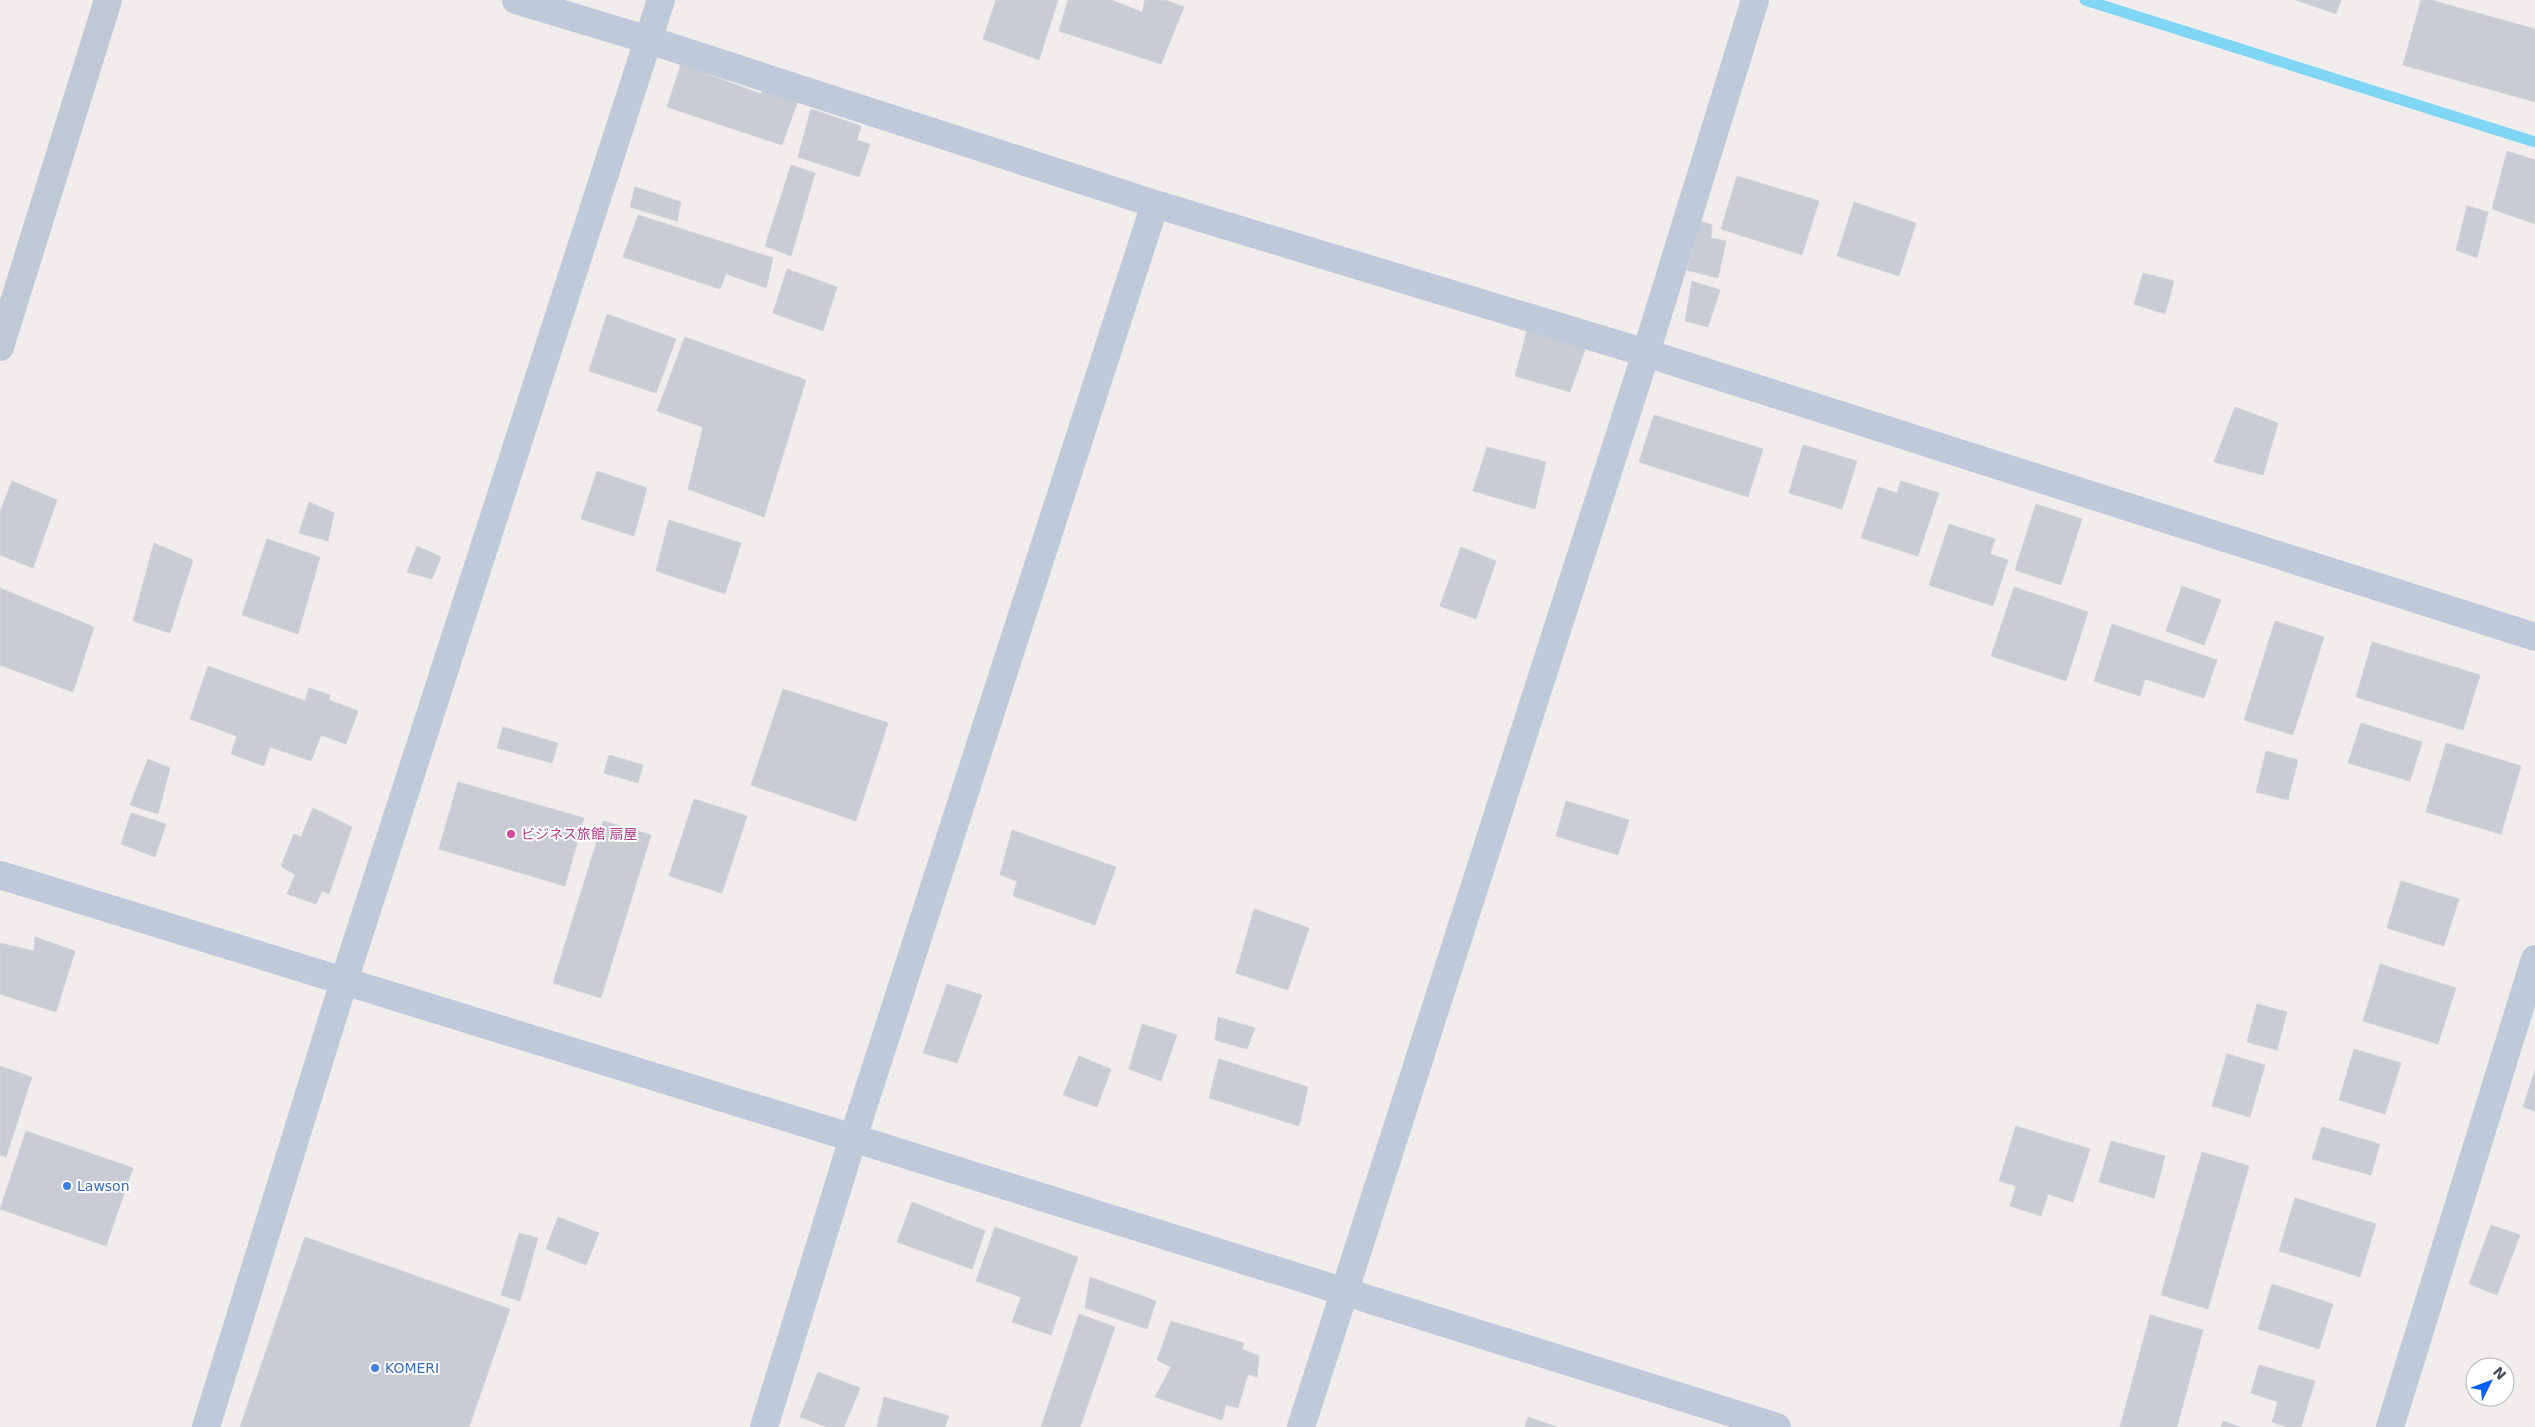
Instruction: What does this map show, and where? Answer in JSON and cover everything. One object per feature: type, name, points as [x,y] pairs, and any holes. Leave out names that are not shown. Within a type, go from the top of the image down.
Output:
[{"type":"street","points":[[0,347],[108,0]]},
{"type":"street","points":[[516,0],[649,40],[1155,204],[1646,353],[2535,637]]},
{"type":"street","points":[[206,1427],[344,981],[661,0]]},
{"type":"street","points":[[1301,1427],[1346,1293],[1646,353],[1755,0]]},
{"type":"street","points":[[764,1427],[853,1138],[1155,204]]},
{"type":"street","points":[[0,875],[853,1138],[1777,1427]]},
{"type":"street","points":[[2390,1427],[2535,959]]},
{"type":"building","points":[[996,0],[1058,0],[1039,60],[983,39]]},
{"type":"building","points":[[1068,0],[1111,0],[1142,12],[1145,0],[1165,0],[1184,7],[1161,64],[1059,31]]},
{"type":"building","points":[[2296,0],[2341,0],[2336,14]]},
{"type":"building","points":[[2421,0],[2431,0],[2535,29],[2535,102],[2403,65]]},
{"type":"building","points":[[681,64],[761,94],[765,82],[800,95],[782,145],[667,107]]},
{"type":"building","points":[[811,109],[861,126],[857,140],[870,144],[859,177],[798,157]]},
{"type":"building","points":[[2507,151],[2535,160],[2535,224],[2492,209]]},
{"type":"building","points":[[791,165],[815,173],[791,256],[765,246]]},
{"type":"building","points":[[1737,176],[1819,201],[1802,255],[1721,229]]},
{"type":"building","points":[[635,187],[681,202],[677,221],[630,207]]},
{"type":"building","points":[[1854,202],[1916,223],[1899,276],[1837,256]]},
{"type":"building","points":[[2467,206],[2488,212],[2477,258],[2456,250]]},
{"type":"building","points":[[638,215],[773,258],[766,288],[726,274],[720,289],[623,257]]},
{"type":"building","points":[[1701,221],[1712,225],[1711,238],[1726,241],[1718,278],[1687,270]]},
{"type":"building","points":[[787,269],[837,287],[823,331],[773,313]]},
{"type":"building","points":[[2143,273],[2174,281],[2165,314],[2134,304]]},
{"type":"building","points":[[1692,281],[1720,290],[1708,327],[1685,321]]},
{"type":"building","points":[[607,314],[676,339],[656,393],[589,371]]},
{"type":"building","points":[[1528,327],[1586,347],[1570,392],[1515,376]]},
{"type":"building","points":[[685,337],[806,380],[764,517],[688,489],[703,427],[657,411]]},
{"type":"building","points":[[2235,407],[2278,423],[2263,475],[2214,462]]},
{"type":"building","points":[[1654,415],[1763,449],[1748,497],[1639,462]]},
{"type":"building","points":[[1803,445],[1857,461],[1842,509],[1789,493]]},
{"type":"building","points":[[1487,447],[1546,462],[1535,509],[1473,491]]},
{"type":"building","points":[[597,471],[647,488],[634,536],[581,519]]},
{"type":"building","points":[[12,481],[57,500],[33,568],[0,555],[0,512]]},
{"type":"building","points":[[1901,481],[1939,493],[1918,556],[1861,538],[1878,487],[1897,493]]},
{"type":"building","points":[[309,502],[334,513],[328,541],[299,533]]},
{"type":"building","points":[[2036,504],[2082,519],[2061,585],[2015,570]]},
{"type":"building","points":[[669,520],[741,543],[725,594],[656,571]]},
{"type":"building","points":[[1949,524],[1995,539],[1990,554],[2008,560],[1993,606],[1929,585]]},
{"type":"building","points":[[267,539],[320,557],[298,634],[242,615]]},
{"type":"building","points":[[154,543],[193,560],[170,633],[133,621]]},
{"type":"building","points":[[417,546],[441,557],[432,579],[407,572]]},
{"type":"building","points":[[1461,547],[1496,561],[1476,619],[1440,606]]},
{"type":"building","points":[[2182,586],[2221,600],[2204,645],[2166,631]]},
{"type":"building","points":[[2014,587],[2088,612],[2066,681],[1991,656]]},
{"type":"building","points":[[0,588],[94,627],[73,692],[0,665]]},
{"type":"building","points":[[2275,621],[2324,637],[2293,735],[2244,720]]},
{"type":"building","points":[[2112,624],[2217,660],[2204,698],[2145,679],[2140,696],[2094,681]]},
{"type":"building","points":[[2372,642],[2480,675],[2463,730],[2356,697]]},
{"type":"building","points":[[208,666],[305,701],[309,688],[330,695],[329,700],[358,711],[346,744],[321,735],[311,761],[270,747],[264,766],[231,754],[237,736],[190,719]]},
{"type":"building","points":[[783,689],[888,723],[856,821],[751,785]]},
{"type":"building","points":[[2361,723],[2422,742],[2410,781],[2348,763]]},
{"type":"building","points":[[503,727],[558,743],[552,763],[497,748]]},
{"type":"building","points":[[2446,743],[2521,766],[2501,834],[2426,812]]},
{"type":"building","points":[[2266,751],[2298,760],[2288,800],[2256,792]]},
{"type":"building","points":[[609,755],[643,765],[638,783],[604,773]]},
{"type":"building","points":[[148,759],[170,768],[158,814],[130,805]]},
{"type":"building","name":"ビジネス旅館 扇屋","points":[[458,782],[584,818],[565,886],[439,849]]},
{"type":"building","points":[[694,799],[747,816],[722,893],[669,876]]},
{"type":"building","points":[[1566,801],[1629,820],[1618,855],[1556,836]]},
{"type":"building","points":[[313,808],[352,827],[329,894],[322,891],[316,904],[287,894],[295,875],[281,866],[294,834],[301,837]]},
{"type":"building","points":[[131,813],[166,824],[155,857],[121,844]]},
{"type":"building","points":[[603,821],[651,835],[601,998],[553,983]]},
{"type":"building","points":[[1012,830],[1116,867],[1095,925],[1013,896],[1017,881],[1000,875]]},
{"type":"building","points":[[2401,881],[2459,899],[2444,946],[2387,928]]},
{"type":"building","points":[[1254,909],[1309,928],[1288,990],[1236,973]]},
{"type":"building","points":[[35,937],[75,951],[56,1012],[0,994],[0,943],[34,951]]},
{"type":"building","points":[[2380,964],[2456,988],[2438,1044],[2363,1021]]},
{"type":"building","points":[[947,984],[982,995],[957,1063],[923,1053]]},
{"type":"building","points":[[2257,1004],[2287,1012],[2277,1050],[2247,1042]]},
{"type":"building","points":[[1218,1017],[1255,1028],[1247,1049],[1215,1040]]},
{"type":"building","points":[[1142,1024],[1177,1035],[1161,1081],[1129,1069]]},
{"type":"building","points":[[2354,1049],[2401,1063],[2385,1114],[2339,1100]]},
{"type":"building","points":[[2227,1054],[2265,1065],[2250,1117],[2212,1106]]},
{"type":"building","points":[[1079,1056],[1111,1069],[1097,1107],[1063,1095]]},
{"type":"building","points":[[1219,1059],[1308,1087],[1299,1126],[1209,1098]]},
{"type":"building","points":[[0,1066],[32,1077],[6,1157],[0,1155]]},
{"type":"building","points":[[2535,1070],[2535,1111],[2523,1107]]},
{"type":"building","points":[[2016,1126],[2090,1149],[2073,1202],[2048,1194],[2041,1216],[2010,1206],[2016,1186],[1999,1181]]},
{"type":"building","points":[[2322,1127],[2380,1144],[2371,1175],[2312,1159]]},
{"type":"building","name":"Lawson","points":[[26,1131],[133,1168],[106,1246],[0,1209]]},
{"type":"building","points":[[2111,1141],[2165,1156],[2154,1198],[2099,1182]]},
{"type":"building","points":[[2202,1152],[2249,1166],[2208,1309],[2161,1295]]},
{"type":"building","points":[[2295,1198],[2376,1224],[2360,1277],[2279,1251]]},
{"type":"building","points":[[912,1202],[985,1231],[972,1269],[897,1242]]},
{"type":"building","points":[[558,1217],[599,1233],[586,1265],[546,1249]]},
{"type":"building","points":[[2491,1225],[2520,1235],[2497,1295],[2469,1284]]},
{"type":"building","points":[[995,1227],[1078,1257],[1051,1335],[1012,1322],[1021,1297],[976,1281]]},
{"type":"building","points":[[519,1233],[538,1238],[520,1301],[501,1295]]},
{"type":"building","name":"KOMERI","points":[[305,1237],[510,1309],[469,1427],[240,1427]]},
{"type":"building","points":[[1090,1277],[1156,1301],[1147,1329],[1085,1308]]},
{"type":"building","points":[[2272,1284],[2333,1304],[2319,1349],[2258,1329]]},
{"type":"building","points":[[1079,1314],[1115,1327],[1080,1427],[1041,1427]]},
{"type":"building","points":[[2150,1315],[2203,1330],[2177,1427],[2120,1427]]},
{"type":"building","points":[[1171,1321],[1244,1343],[1242,1349],[1259,1356],[1257,1377],[1248,1374],[1238,1408],[1226,1405],[1222,1420],[1155,1397],[1171,1367],[1157,1360]]},
{"type":"building","points":[[2259,1365],[2315,1381],[2301,1427],[2288,1427],[2272,1422],[2278,1402],[2251,1393]]},
{"type":"building","points":[[818,1372],[860,1388],[844,1427],[827,1427],[800,1417]]},
{"type":"building","points":[[884,1397],[949,1416],[945,1427],[877,1427]]},
{"type":"building","points":[[1528,1417],[1557,1427],[1525,1427]]},
{"type":"building","points":[[2223,1421],[2240,1427],[2221,1427]]},
{"type":"waterway","points":[[2085,0],[2535,142]]},
{"type":"place","name":"ビジネス旅館 扇屋","points":[[511,834]]},
{"type":"place","name":"Lawson","points":[[67,1186]]},
{"type":"place","name":"KOMERI","points":[[375,1368]]}]
